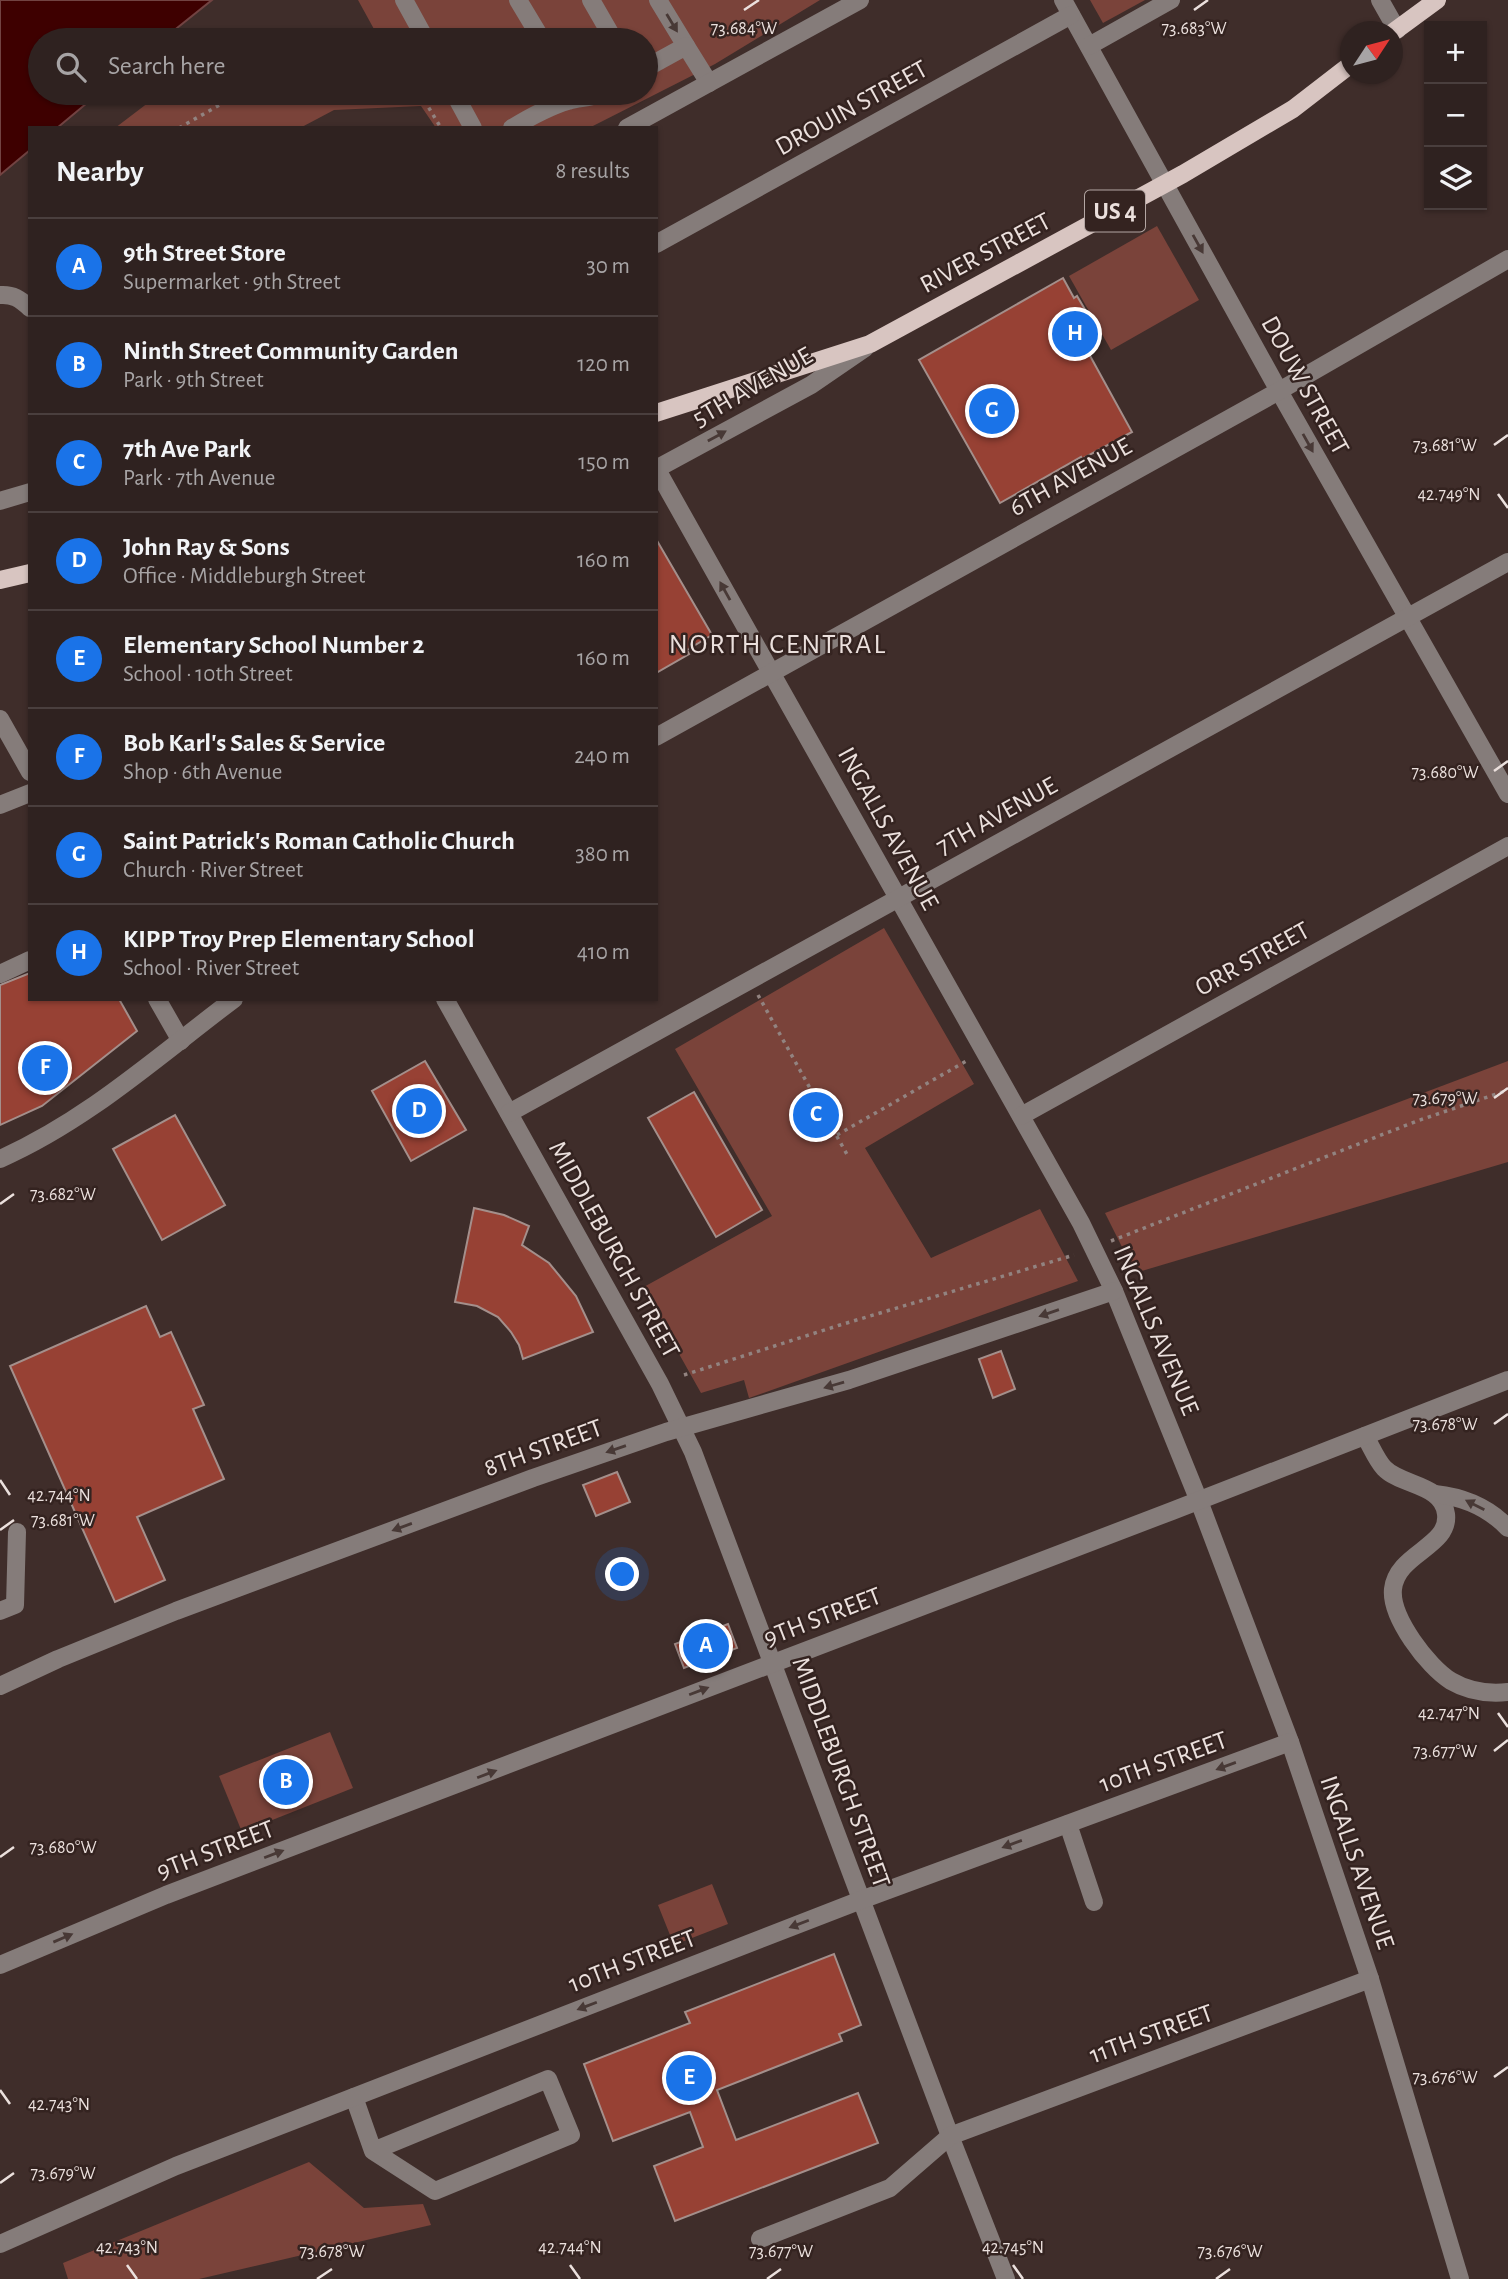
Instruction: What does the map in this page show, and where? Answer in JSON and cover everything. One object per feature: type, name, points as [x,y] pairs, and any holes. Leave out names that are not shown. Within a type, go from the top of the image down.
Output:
[{"type":"main road","points":[[1403,25],[1437,0]]},
{"type":"main road","name":"RIVER STREET","points":[[658,412],[870,344],[1165,184],[1293,108],[1340,73]]},
{"type":"main road","points":[[0,580],[28,573]]},
{"type":"street","points":[[404,0],[419,28]]},
{"type":"street","points":[[518,0],[535,28]]},
{"type":"street","points":[[591,0],[607,28]]},
{"type":"street","points":[[658,0],[709,83]]},
{"type":"street","points":[[631,126],[860,0]]},
{"type":"street","points":[[1089,46],[1171,0]]},
{"type":"street","points":[[1380,0],[1390,21]]},
{"type":"street","name":"DOUW STREET","points":[[1067,7],[1279,391],[1508,794]]},
{"type":"street","name":"DROUIN STREET","points":[[658,243],[1067,7]]},
{"type":"street","points":[[658,61],[686,46]]},
{"type":"street","points":[[460,105],[471,126]]},
{"type":"street","points":[[515,126],[557,105]]},
{"type":"street","name":"6TH AVENUE","points":[[658,736],[1279,391],[1508,259]]},
{"type":"street","points":[[0,295],[20,299],[28,306]]},
{"type":"street","name":"5TH AVENUE","points":[[658,468],[811,385],[870,344]]},
{"type":"street","name":"INGALLS AVENUE","points":[[658,473],[1094,1247],[1114,1291],[1199,1500],[1290,1742],[1370,1979],[1460,2279]]},
{"type":"street","points":[[0,501],[28,493]]},
{"type":"street","name":"7TH AVENUE","points":[[509,1113],[1508,562]]},
{"type":"street","points":[[0,719],[28,768]]},
{"type":"street","points":[[0,805],[28,794]]},
{"type":"street","name":"ORR STREET","points":[[1021,1116],[1508,846]]},
{"type":"street","points":[[0,974],[28,961]]},
{"type":"street","points":[[158,1001],[181,1041]]},
{"type":"street","points":[[0,1159],[62,1127],[130,1081],[231,1001]]},
{"type":"street","name":"MIDDLEBURGH STREET","points":[[446,1001],[660,1384],[694,1452],[1006,2279]]},
{"type":"street","name":"8TH STREET","points":[[0,1686],[58,1659],[176,1611],[533,1478],[682,1428],[849,1380],[1114,1291]]},
{"type":"street","name":"9TH STREET","points":[[0,1965],[166,1895],[1508,1380]]},
{"type":"street","points":[[1365,1436],[1384,1468],[1435,1494],[1460,1497],[1490,1513],[1508,1528]]},
{"type":"street","points":[[1435,1494],[1443,1503],[1447,1514],[1446,1525],[1429,1546],[1405,1563],[1397,1575],[1393,1590],[1396,1609],[1408,1634],[1432,1665],[1451,1681],[1471,1690],[1508,1692]]},
{"type":"street","points":[[0,1611],[15,1605],[17,1532]]},
{"type":"street","name":"10TH STREET","points":[[0,2245],[176,2166],[354,2096],[861,1900],[1290,1742]]},
{"type":"street","points":[[1068,1824],[1094,1902]]},
{"type":"street","name":"11TH STREET","points":[[950,2136],[1370,1979]]},
{"type":"street","points":[[354,2096],[373,2151],[435,2191],[571,2135],[548,2079],[373,2151]]},
{"type":"street","points":[[760,2239],[890,2189],[950,2136]]},
{"type":"path","points":[[183,126],[219,105]]},
{"type":"path","points":[[427,105],[440,126]]},
{"type":"path","points":[[750,980],[849,1158]]},
{"type":"path","points":[[837,1135],[984,1051]]},
{"type":"shaded area","points":[[0,0],[212,0],[177,28],[28,28],[28,105],[85,105],[59,126],[28,126],[28,152],[0,175]]},
{"type":"shaded area","points":[[358,0],[820,0],[715,64],[658,93],[658,28],[373,28]]},
{"type":"shaded area","points":[[1090,0],[1145,0],[1103,23]]},
{"type":"shaded area","points":[[145,105],[634,105],[593,126],[435,126],[421,106],[334,110],[304,126],[118,126]]},
{"type":"shaded area","points":[[1157,226],[1199,300],[1111,350],[1069,276]]},
{"type":"shaded area","points":[[884,928],[974,1084],[865,1148],[931,1258],[1040,1209],[1078,1281],[749,1398],[744,1380],[701,1393],[642,1288],[772,1216],[675,1049]]},
{"type":"shaded area","points":[[1508,1061],[1508,1162],[1135,1273],[1105,1213]]},
{"type":"shaded area","points":[[330,1732],[353,1788],[242,1832],[219,1776]]},
{"type":"shaded area","points":[[712,1884],[728,1924],[674,1945],[658,1905]]},
{"type":"shaded area","points":[[309,2162],[364,2208],[423,2204],[431,2225],[199,2279],[68,2279],[63,2263]]},
{"type":"building","points":[[1063,278],[1074,298],[1077,296],[1087,313],[1082,316],[1093,337],[1083,343],[1132,432],[1082,459],[1081,457],[1000,503],[919,360]]},
{"type":"building","points":[[658,542],[712,635],[687,650],[689,654],[658,672]]},
{"type":"building","points":[[28,974],[28,1001],[120,1001],[137,1031],[42,1106],[0,1125],[0,985]]},
{"type":"building","points":[[425,1061],[466,1130],[411,1161],[372,1091]]},
{"type":"building","points":[[694,1092],[762,1210],[716,1237],[648,1118]]},
{"type":"building","points":[[175,1115],[225,1205],[162,1240],[113,1149]]},
{"type":"building","points":[[474,1208],[504,1215],[529,1226],[522,1245],[549,1263],[576,1296],[593,1332],[523,1359],[519,1345],[498,1317],[477,1306],[455,1302]]},
{"type":"building","points":[[146,1306],[160,1337],[171,1332],[204,1405],[193,1409],[224,1479],[137,1517],[165,1580],[115,1602],[10,1366]]},
{"type":"building","points":[[1001,1351],[1015,1389],[993,1398],[979,1359]]},
{"type":"building","points":[[617,1472],[630,1502],[596,1516],[583,1485]]},
{"type":"building","points":[[728,1624],[737,1648],[684,1668],[675,1644]]},
{"type":"building","points":[[834,1954],[861,2025],[839,2034],[842,2041],[717,2090],[736,2140],[858,2093],[878,2143],[675,2221],[654,2166],[703,2147],[690,2112],[613,2141],[584,2064],[690,2023],[685,2012]]},
{"type":"place","name":"KIPP Troy Prep Elementary School","points":[[1075,334]]},
{"type":"place","name":"Saint Patrick's Roman Catholic Church","points":[[992,411]]},
{"type":"place","name":"Bob Karl's Sales & Service","points":[[45,1068]]},
{"type":"place","name":"John Ray & Sons","points":[[419,1111]]},
{"type":"place","name":"7th Ave Park","points":[[816,1115]]},
{"type":"place","name":"9th Street Store","points":[[706,1646]]},
{"type":"place","name":"Ninth Street Community Garden","points":[[286,1782]]},
{"type":"place","name":"Elementary School Number 2","points":[[689,2078]]},
{"type":"district","name":"NORTH CENTRAL","points":[[778,643]]}]
